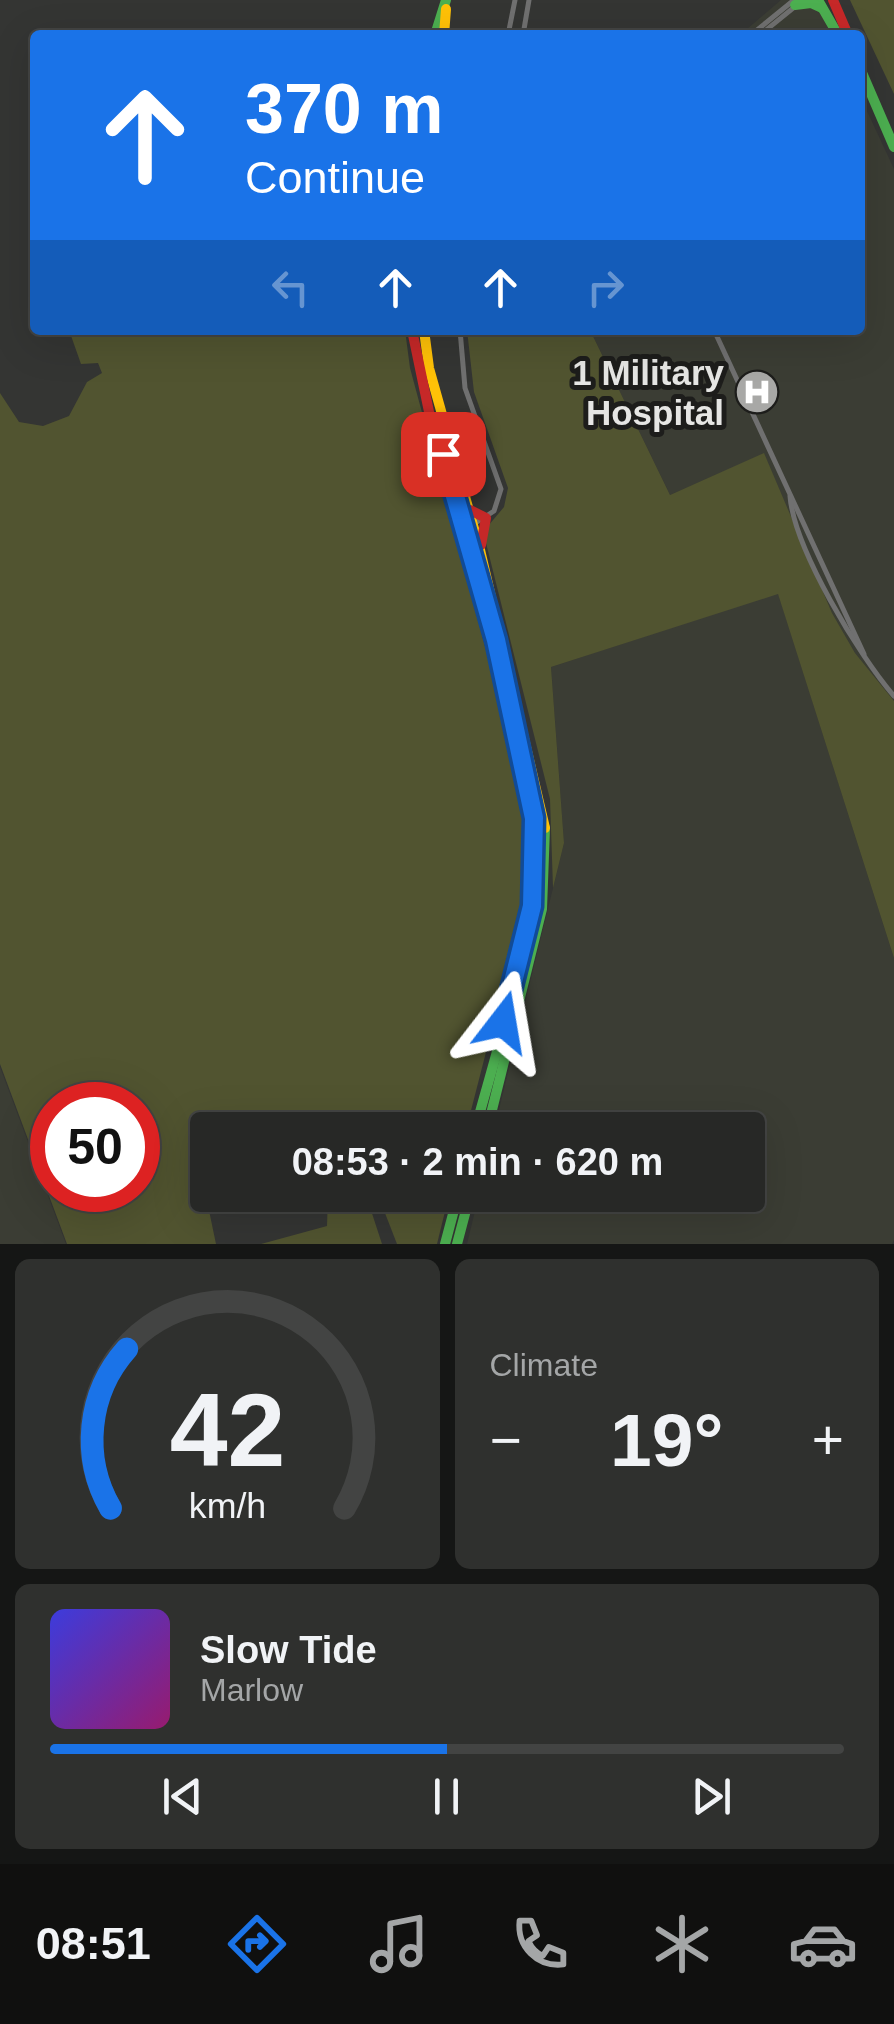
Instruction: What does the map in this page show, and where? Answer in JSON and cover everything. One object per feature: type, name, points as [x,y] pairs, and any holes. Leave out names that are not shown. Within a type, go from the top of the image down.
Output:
[{"type":"main road","points":[[437,30],[447,0]]},
{"type":"main road","points":[[444,30],[447,0]]},
{"type":"main road","points":[[833,0],[846,30]]},
{"type":"main road","points":[[797,2],[820,4],[835,30]]},
{"type":"main road","points":[[865,81],[894,147]]},
{"type":"main road","points":[[865,87],[871,97]]},
{"type":"main road","points":[[413,335],[433,431],[530,788],[536,840],[532,906],[491,1112]]},
{"type":"main road","points":[[425,335],[429,368],[466,502],[502,684]]},
{"type":"main road","points":[[433,431],[480,550],[545,817],[542,909],[481,1112]]},
{"type":"main road","points":[[466,502],[476,515],[486,518],[480,550]]},
{"type":"main road","points":[[444,1244],[453,1212]]},
{"type":"main road","points":[[458,1244],[466,1212]]},
{"type":"street","points":[[509,30],[515,0]]},
{"type":"street","points":[[524,30],[529,0]]},
{"type":"street","points":[[757,30],[797,2]]},
{"type":"street","points":[[766,30],[797,2]]},
{"type":"street","points":[[460,335],[464,388],[500,489],[498,505],[486,518],[470,526]]},
{"type":"street","points":[[716,335],[790,493],[798,528],[841,618],[894,696]]},
{"type":"shaded area","points":[[781,0],[803,0],[819,9],[829,30],[746,30]]},
{"type":"shaded area","name":"1 Military Hospital","points":[[865,107],[894,169],[894,701],[855,653],[832,613],[764,454],[670,495],[592,335],[865,335]]},
{"type":"shaded area","points":[[778,593],[894,958],[892,1244],[467,1244],[475,1212],[765,1212],[765,1112],[498,1112],[564,843],[551,667]]},
{"type":"shaded area","points":[[0,1067],[30,1147],[30,1212],[54,1212],[66,1244],[0,1244]]},
{"type":"green space","points":[[850,0],[894,0],[894,94],[865,30]]},
{"type":"green space","points":[[71,335],[406,335],[410,368],[520,776],[529,832],[523,908],[471,1112],[190,1112],[190,1212],[209,1212],[216,1244],[67,1244],[55,1212],[160,1212],[160,1082],[30,1082],[30,1145],[0,1064],[0,393],[19,422],[43,426],[69,416],[87,382],[102,373],[98,363],[81,364]]},
{"type":"green space","points":[[468,335],[592,335],[670,495],[764,453],[832,613],[855,653],[894,701],[894,958],[778,594],[551,667],[564,843],[553,888],[550,799],[485,539],[488,526],[504,507],[508,488],[474,392]]},
{"type":"green space","points":[[327,1212],[372,1212],[382,1244],[261,1244],[327,1226]]},
{"type":"green space","points":[[385,1212],[445,1212],[437,1244],[397,1244]]},
{"type":"traffic: fast","points":[[437,30],[446,0]]},
{"type":"traffic: fast","points":[[818,0],[835,30]]},
{"type":"traffic: fast","points":[[795,5],[811,3],[822,8]]},
{"type":"traffic: fast","points":[[865,80],[894,147]]},
{"type":"traffic: fast","points":[[443,454],[497,647]]},
{"type":"traffic: fast","points":[[480,1112],[515,982],[530,887],[527,788],[516,735]]},
{"type":"traffic: fast","points":[[491,1112],[542,909],[545,828]]},
{"type":"traffic: fast","points":[[445,1244],[453,1212]]},
{"type":"traffic: fast","points":[[457,1244],[465,1212]]},
{"type":"traffic: slow","points":[[444,30],[446,9]]},
{"type":"traffic: slow","points":[[425,335],[429,368],[480,550],[545,828]]},
{"type":"traffic: jam","points":[[833,0],[846,30]]},
{"type":"traffic: jam","points":[[413,335],[433,431],[516,735]]},
{"type":"traffic: jam","points":[[470,510],[486,518],[481,545]]},
{"type":"place","name":"1 Military Hospital","points":[[757,392]]},
{"type":"route","points":[[443,454],[457,490],[496,640],[502,684],[530,788],[534,818],[536,880],[503,1022]]}]
